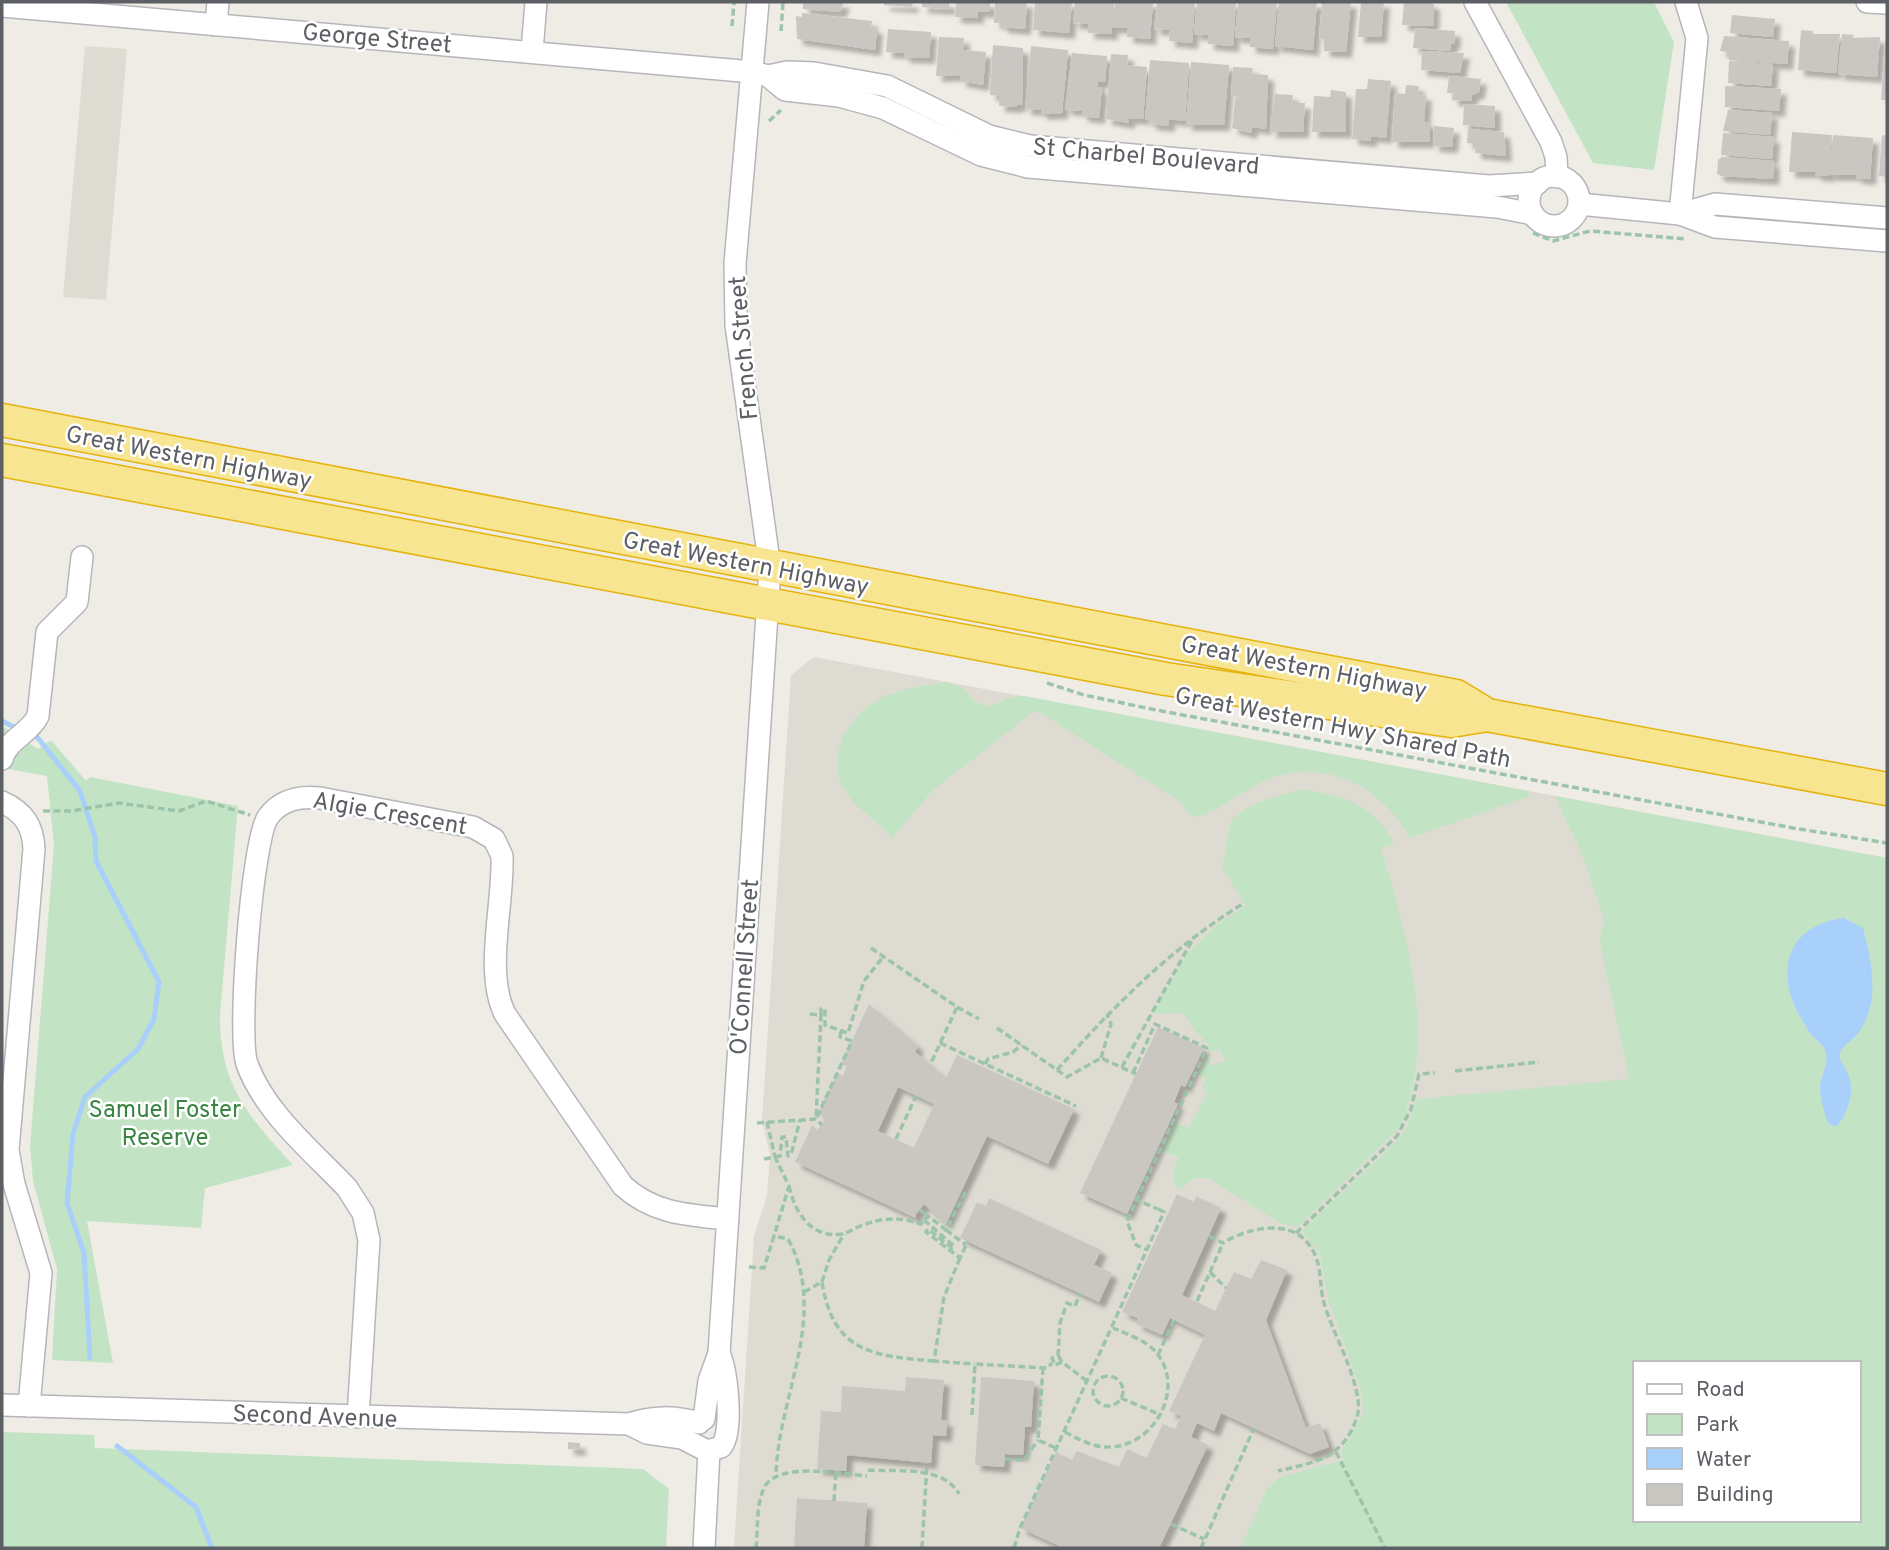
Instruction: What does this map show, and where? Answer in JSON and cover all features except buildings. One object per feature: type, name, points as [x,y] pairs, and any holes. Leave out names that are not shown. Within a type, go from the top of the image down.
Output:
[{"type":"highway","name":"Great Western Highway","points":[[2,420],[769,585],[1166,679],[1451,721],[1487,715],[1887,789]]},
{"type":"highway","name":"Great Western Highway","points":[[2,460],[769,585]]},
{"type":"street","points":[[216,25],[218,2]]},
{"type":"street","points":[[532,51],[536,2]]},
{"type":"street","name":"French Street","points":[[758,2],[760,74],[735,263],[736,325],[769,585]]},
{"type":"street","points":[[1475,2],[1551,142],[1556,157],[1548,180],[1531,194],[1533,214],[1544,224],[1559,225],[1573,218],[1579,204],[1579,196],[1571,183],[1548,180]]},
{"type":"street","points":[[1680,214],[1697,38],[1686,2]]},
{"type":"street","points":[[1867,2],[1887,3]]},
{"type":"street","name":"George Street","points":[[2,6],[532,51],[760,74]]},
{"type":"street","name":"St Charbel Boulevard","points":[[760,74],[814,73],[887,86],[989,136],[1030,146],[1489,186],[1548,180]]},
{"type":"street","name":"St Charbel Boulevard","points":[[760,74],[785,90],[839,96],[883,108],[981,155],[1028,167],[1497,207],[1533,214]]},
{"type":"street","points":[[1579,204],[1680,214],[1715,227],[1887,241]]},
{"type":"street","points":[[1680,214],[1715,204],[1887,218]]},
{"type":"street","points":[[2,759],[6,747],[34,722],[39,712],[47,632],[77,602],[82,557]]},
{"type":"street","name":"O'Connell Street","points":[[701,1421],[709,1381],[719,1353],[769,585]]},
{"type":"street","name":"Algie Crescent","points":[[265,822],[281,804],[310,797],[473,827],[494,839],[502,856],[496,975],[499,1000],[505,1014],[623,1186],[643,1202],[666,1212],[728,1219]]},
{"type":"street","points":[[2,803],[25,818],[32,830],[34,856],[5,1150],[41,1273],[29,1406]]},
{"type":"street","points":[[265,822],[256,850],[244,1004],[244,1050],[251,1074],[275,1111],[356,1199],[366,1224],[369,1261],[358,1417]]},
{"type":"street","name":"O'Connell Street","points":[[719,1353],[726,1380],[726,1429]]},
{"type":"street","name":"Second Avenue","points":[[2,1405],[629,1424],[649,1417],[679,1417],[701,1421]]},
{"type":"street","points":[[703,1448],[723,1446],[726,1429],[718,1420],[701,1421],[693,1435],[703,1448],[704,1548]]},
{"type":"street","name":"Second Avenue","points":[[629,1424],[647,1433],[682,1438],[703,1448]]},
{"type":"path","points":[[732,26],[734,2]]},
{"type":"path","points":[[781,31],[783,2]]},
{"type":"path","points":[[767,128],[774,114],[785,109]]},
{"type":"path","name":"Great Western Hwy Shared Path","points":[[1040,681],[1084,695],[1169,712],[1793,828],[1887,843]]},
{"type":"path","points":[[25,818],[44,810],[71,811],[97,804],[119,803],[179,811],[206,801],[265,822]]},
{"type":"path","points":[[1057,1070],[1140,981],[1195,935],[1244,903]]},
{"type":"path","points":[[1122,1068],[1195,935]]},
{"type":"path","points":[[871,948],[979,1019]]},
{"type":"path","points":[[822,1125],[816,1119],[821,1009],[825,1009],[825,1025],[848,1033],[864,981],[883,957]]},
{"type":"path","points":[[930,1065],[957,1007]]},
{"type":"path","points":[[810,1014],[821,1015]]},
{"type":"path","points":[[997,1028],[1067,1077],[1101,1058],[1111,1024],[1107,1015]]},
{"type":"path","points":[[1101,1058],[1134,1073],[1155,1024],[1207,1048],[1127,1221],[1136,1245],[1147,1250]]},
{"type":"path","points":[[816,1119],[852,1041],[840,1037],[841,1031]]},
{"type":"path","points":[[940,1043],[1076,1106]]},
{"type":"path","points":[[985,1064],[988,1059],[1013,1052],[1023,1045]]},
{"type":"path","points":[[1455,1070],[1539,1062]]},
{"type":"path","points":[[1296,1233],[1397,1136],[1411,1109],[1419,1074],[1435,1073]]},
{"type":"path","points":[[896,1139],[916,1096]]},
{"type":"path","points":[[757,1123],[816,1119]]},
{"type":"path","points":[[764,1159],[780,1156],[782,1137],[786,1137],[788,1156],[791,1156],[800,1120]]},
{"type":"path","points":[[767,1122],[775,1157],[800,1217],[824,1233],[844,1234],[891,1218],[907,1218],[921,1224],[928,1216]]},
{"type":"path","points":[[749,1267],[764,1268],[789,1186]]},
{"type":"path","points":[[946,1230],[965,1193],[961,1191]]},
{"type":"path","points":[[1014,1548],[1020,1528],[1089,1382],[1164,1212],[1134,1199]]},
{"type":"path","points":[[920,1210],[967,1243],[944,1297],[934,1361]]},
{"type":"path","points":[[923,1220],[954,1245],[951,1248],[928,1228],[926,1231],[960,1258]]},
{"type":"path","points":[[1197,1301],[1223,1243],[1241,1234],[1266,1229],[1296,1233],[1307,1241],[1315,1255],[1323,1298],[1358,1397],[1357,1416],[1336,1452],[1327,1458],[1278,1471]]},
{"type":"path","points":[[844,1234],[829,1260],[822,1282],[828,1314],[846,1338],[873,1353],[934,1361],[1043,1368],[1058,1356]]},
{"type":"path","points":[[774,1236],[788,1239],[795,1253],[804,1292],[798,1364],[779,1441],[776,1476]]},
{"type":"path","points":[[1209,1236],[1223,1243]]},
{"type":"path","points":[[1210,1272],[1226,1288]]},
{"type":"path","points":[[804,1292],[822,1282]]},
{"type":"path","points":[[1080,1294],[1075,1306],[1068,1303],[1064,1312],[1058,1356],[1094,1386]]},
{"type":"path","points":[[1157,1355],[1174,1320]]},
{"type":"path","points":[[1065,1433],[1095,1446],[1111,1447],[1142,1437],[1161,1415],[1167,1390],[1163,1362],[1146,1343],[1113,1328]]},
{"type":"path","points":[[1052,1363],[1056,1366],[1062,1362]]},
{"type":"path","points":[[972,1415],[975,1364]]},
{"type":"path","points":[[1005,1459],[1024,1460],[1038,1440],[1043,1368]]},
{"type":"path","points":[[1113,1377],[1121,1383],[1121,1398],[1109,1406],[1099,1403],[1093,1395],[1099,1378],[1113,1377]]},
{"type":"path","points":[[1121,1398],[1161,1415]]},
{"type":"path","points":[[1200,1548],[1254,1428]]},
{"type":"path","points":[[1038,1440],[1058,1449]]},
{"type":"path","points":[[1336,1452],[1385,1548]]},
{"type":"path","points":[[922,1548],[927,1463]]},
{"type":"path","points":[[868,1470],[943,1477],[959,1494]]},
{"type":"path","points":[[756,1548],[762,1490],[776,1476],[790,1471],[867,1476]]},
{"type":"path","points":[[834,1501],[836,1472]]},
{"type":"path","points":[[1171,1524],[1205,1539]]},
{"type":"shaded area","points":[[85,46],[127,49],[106,300],[63,297]]},
{"type":"shaded area","points":[[814,657],[1887,858],[1887,1548],[734,1548],[754,1236],[767,1196],[770,1156],[762,1120],[791,675]]},
{"type":"green space","points":[[1506,2],[1654,2],[1674,42],[1654,170],[1593,163]]},
{"type":"green space","points":[[947,682],[964,689],[975,702],[991,706],[1008,698],[1024,696],[1528,791],[1530,796],[1410,838],[1386,806],[1353,783],[1315,772],[1295,772],[1264,781],[1217,809],[1197,817],[1189,814],[1179,801],[1036,710],[933,790],[892,838],[845,791],[838,770],[840,744],[853,721],[885,696]]},
{"type":"green space","name":"Samuel Foster Reserve","points":[[2,726],[38,749],[51,740],[86,781],[90,777],[238,806],[220,1014],[221,1039],[231,1080],[239,1097],[262,1131],[293,1165],[205,1188],[201,1228],[87,1221],[113,1363],[52,1360],[57,1269],[33,1181],[30,1147],[54,845],[47,776],[2,768]]},
{"type":"green space","points":[[1300,790],[1328,794],[1355,803],[1377,819],[1394,843],[1381,848],[1409,951],[1418,1022],[1412,1092],[1401,1126],[1297,1228],[1280,1223],[1208,1178],[1195,1178],[1180,1189],[1176,1186],[1173,1174],[1179,1157],[1163,1152],[1176,1123],[1189,1128],[1207,1092],[1202,1089],[1207,1078],[1198,1075],[1208,1055],[1211,1066],[1225,1061],[1220,1049],[1209,1052],[1211,1045],[1201,1041],[1203,1037],[1196,1033],[1184,1013],[1153,1014],[1187,954],[1219,923],[1246,906],[1222,868],[1230,822],[1253,805]]},
{"type":"green space","points":[[1555,796],[1887,858],[1887,1548],[1241,1548],[1267,1489],[1280,1477],[1343,1460],[1341,1452],[1363,1415],[1362,1393],[1328,1299],[1320,1254],[1302,1231],[1398,1140],[1407,1127],[1417,1099],[1629,1079],[1600,942],[1604,919],[1584,859]],"holes":[[[1788,977],[1858,1034],[1841,1047],[1839,1056],[1849,1077],[1823,1108],[1820,1090],[1821,1073],[1827,1061],[1825,1049],[1812,1037],[1794,1005]]]},
{"type":"green space","points":[[2,1432],[94,1435],[95,1448],[643,1469],[669,1489],[666,1548],[2,1548]]},
{"type":"water","points":[[1844,918],[1863,928],[1871,968],[1872,994],[1860,1031],[1839,1056],[1848,1074],[1851,1090],[1847,1110],[1836,1127],[1828,1123],[1821,1096],[1825,1050],[1811,1035],[1795,1007],[1787,974],[1794,947],[1802,936],[1827,922]]},
{"type":"waterway","points":[[2,721],[18,729]]},
{"type":"waterway","points":[[30,734],[38,738],[80,791],[95,837],[96,861],[159,982],[154,1019],[138,1049],[85,1097],[73,1134],[67,1203],[84,1253],[90,1358]]},
{"type":"waterway","points":[[117,1446],[196,1507],[212,1548]]}]
